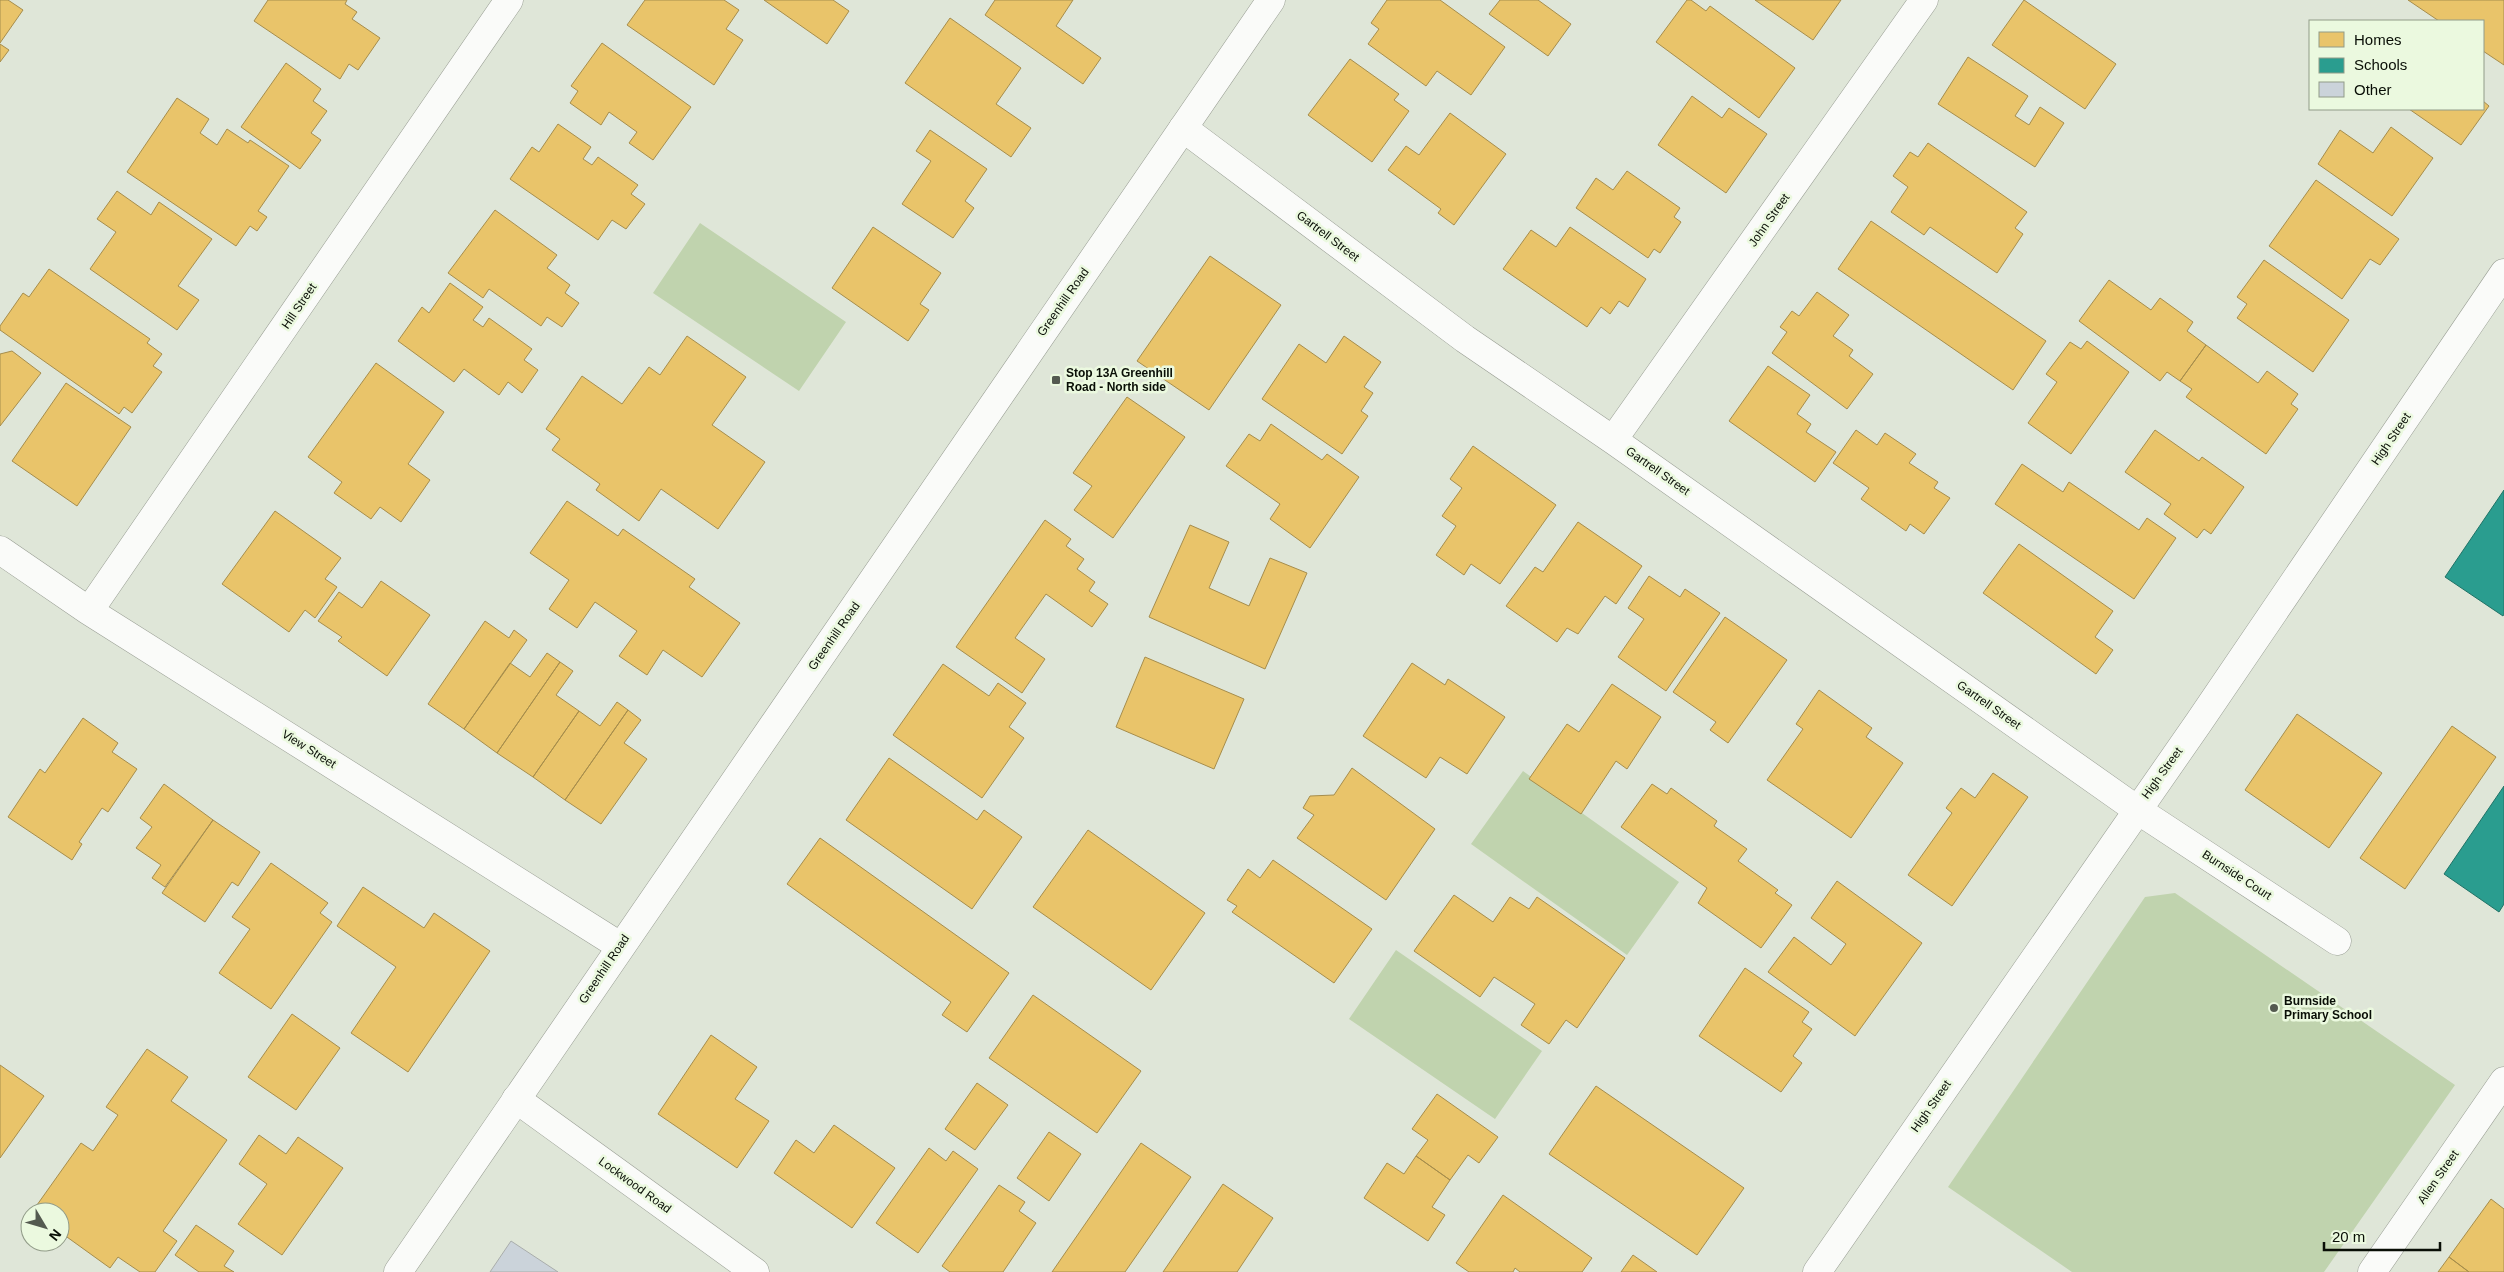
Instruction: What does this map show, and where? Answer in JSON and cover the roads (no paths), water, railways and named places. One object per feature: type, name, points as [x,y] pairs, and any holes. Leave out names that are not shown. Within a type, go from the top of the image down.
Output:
[{"type":"street","name":"Hill Street","points":[[89,611],[509,0]]},
{"type":"street","name":"Greenhill Road","points":[[398,1272],[1270,0]]},
{"type":"street","name":"John Street","points":[[1613,440],[1924,0]]},
{"type":"street","name":"Gartrell Street","points":[[1183,128],[1465,339],[1613,440],[2136,809]]},
{"type":"street","name":"High Street","points":[[1817,1272],[2136,809],[2199,722],[2504,273]]},
{"type":"street","name":"View Street","points":[[0,550],[89,611],[620,946]]},
{"type":"street","name":"Burnside Court","points":[[2136,809],[2337,941]]},
{"type":"street","name":"Allen Street","points":[[2372,1272],[2504,1081]]},
{"type":"street","name":"Lockwood Road","points":[[516,1099],[755,1272]]},
{"type":"place","name":"Stop 13A Greenhill Road - North side","points":[[1056,380]]},
{"type":"place","name":"Burnside Primary School","points":[[2274,1008]]}]
